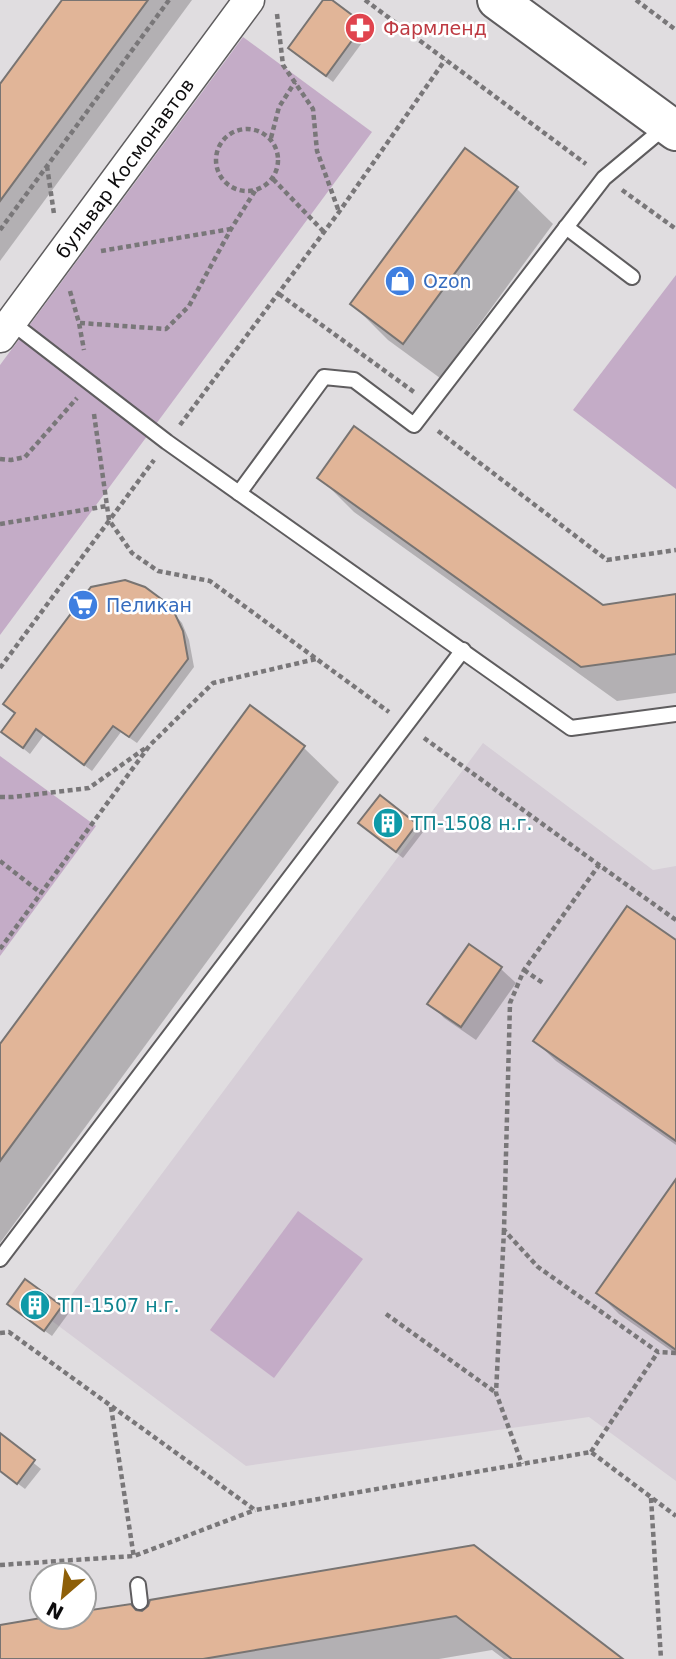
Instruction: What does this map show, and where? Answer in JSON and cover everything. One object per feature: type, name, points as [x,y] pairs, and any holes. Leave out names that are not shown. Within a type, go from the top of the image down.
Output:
[{"type":"main road","points":[[498,0],[672,128]]},
{"type":"street","name":"бульвар Космонавтов","points":[[6,329],[262,3]]},
{"type":"lane","points":[[239,493],[324,377],[354,380],[414,425],[604,178],[672,128]]},
{"type":"lane","points":[[566,227],[632,277]]},
{"type":"lane","points":[[6,329],[89,382],[167,442],[570,728],[676,714]]},
{"type":"lane","points":[[0,1259],[463,650]]},
{"type":"lane","points":[[138,1585],[140,1602]]},
{"type":"path","points":[[0,230],[169,0]]},
{"type":"path","points":[[365,0],[676,229]]},
{"type":"path","points":[[636,0],[676,30]]},
{"type":"path","points":[[262,3],[283,65],[313,109],[317,151],[339,212]]},
{"type":"path","points":[[0,668],[279,294],[445,60]]},
{"type":"path","points":[[79,323],[166,329],[189,306],[255,191],[273,179],[279,158],[271,138],[279,107],[295,82]]},
{"type":"path","points":[[255,191],[233,189],[218,173],[216,151],[229,133],[251,128],[271,138]]},
{"type":"path","points":[[273,179],[324,232]]},
{"type":"path","points":[[60,258],[231,229]]},
{"type":"path","points":[[279,294],[415,392],[427,422],[607,560],[676,550]]},
{"type":"path","points":[[0,459],[25,457],[89,382]]},
{"type":"path","points":[[0,524],[107,506]]},
{"type":"path","points":[[109,520],[132,553],[158,571],[210,581],[676,920]]},
{"type":"path","points":[[0,949],[150,745],[213,683],[317,659]]},
{"type":"path","points":[[0,797],[89,788],[150,745]]},
{"type":"path","points":[[0,861],[41,893]]},
{"type":"path","points":[[522,1464],[496,1393],[504,1230],[510,1003],[524,970],[599,865]]},
{"type":"path","points":[[524,970],[543,983]]},
{"type":"path","points":[[504,1230],[538,1267],[658,1352],[676,1353]]},
{"type":"path","points":[[386,1314],[496,1393]]},
{"type":"path","points":[[0,1334],[9,1332],[255,1510]]},
{"type":"path","points":[[0,1565],[134,1556],[255,1510],[591,1452],[658,1352]]},
{"type":"path","points":[[111,1406],[138,1585]]},
{"type":"path","points":[[591,1452],[676,1516]]},
{"type":"path","points":[[651,1497],[661,1659]]},
{"type":"shaded area","points":[[243,37],[372,132],[0,635],[0,365]]},
{"type":"shaded area","points":[[676,275],[676,489],[573,410]]},
{"type":"shaded area","points":[[483,743],[653,870],[676,866],[676,1481],[589,1417],[246,1466],[52,1321]]},
{"type":"shaded area","points":[[0,756],[96,826],[0,956]]},
{"type":"shaded area","points":[[298,1211],[363,1259],[274,1378],[210,1330]]},
{"type":"building","points":[[62,0],[148,0],[0,201],[0,84]]},
{"type":"building","points":[[323,0],[332,0],[364,24],[326,76],[288,48]]},
{"type":"building","points":[[465,148],[518,187],[403,344],[350,304]]},
{"type":"building","points":[[354,426],[603,605],[676,594],[676,654],[581,667],[317,478]]},
{"type":"building","points":[[125,580],[145,587],[164,601],[175,614],[183,631],[188,659],[129,737],[113,726],[84,765],[36,729],[23,748],[1,732],[15,713],[3,704],[91,587]]},
{"type":"building","points":[[250,705],[305,746],[0,1161],[0,1044]]},
{"type":"building","name":"ТП-1508 н.г.","points":[[380,795],[417,824],[396,852],[358,823]]},
{"type":"building","points":[[627,906],[676,940],[676,1141],[533,1041]]},
{"type":"building","points":[[469,944],[502,967],[461,1027],[427,1004]]},
{"type":"building","points":[[676,1179],[676,1350],[596,1293]]},
{"type":"building","name":"ТП-1507 н.г.","points":[[25,1279],[62,1306],[44,1331],[7,1304]]},
{"type":"building","points":[[0,1433],[35,1460],[17,1484],[0,1471]]},
{"type":"building","points":[[474,1545],[623,1659],[512,1659],[456,1616],[203,1659],[0,1659],[0,1625],[28,1620],[28,1631],[98,1631],[98,1609],[131,1604],[136,1610],[142,1611],[150,1600]]},
{"type":"place","name":"Фармленд","points":[[360,28]]},
{"type":"place","name":"Ozon","points":[[400,281]]},
{"type":"place","name":"Пеликан","points":[[83,605]]},
{"type":"place","name":"ТП-1508 н.г.","points":[[388,823]]},
{"type":"place","name":"ТП-1507 н.г.","points":[[35,1305]]}]
